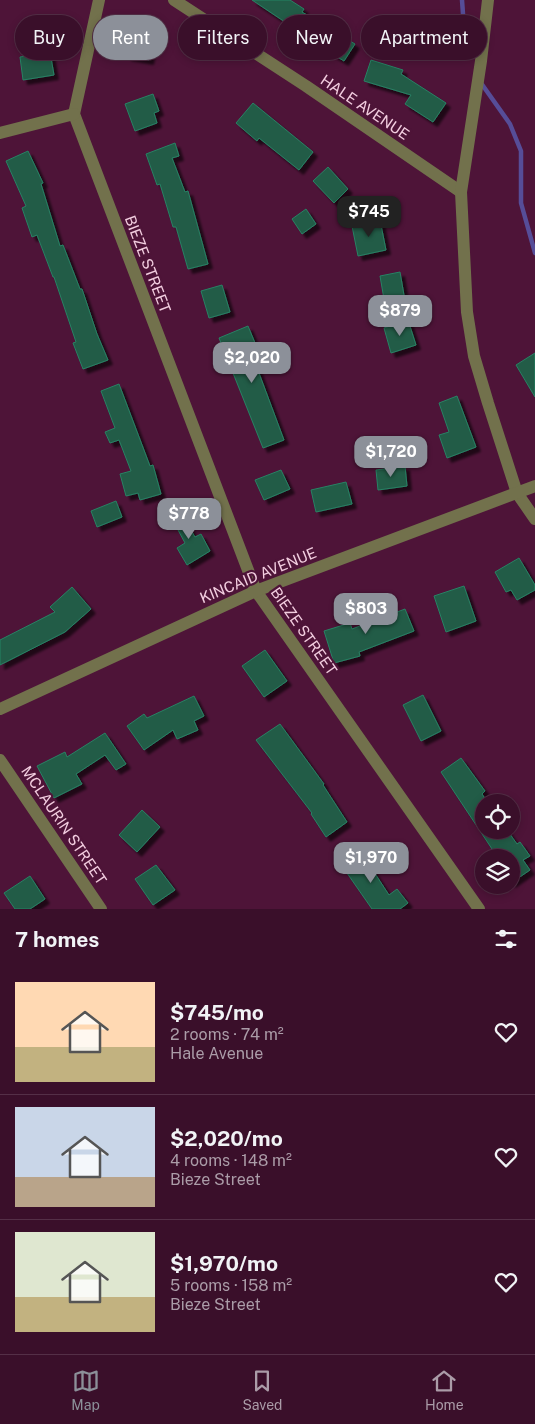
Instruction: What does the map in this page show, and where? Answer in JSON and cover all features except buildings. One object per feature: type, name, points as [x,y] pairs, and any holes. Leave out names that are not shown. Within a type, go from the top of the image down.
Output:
[{"type":"street","points":[[0,133],[74,114],[99,0]]},
{"type":"street","name":"HALE AVENUE","points":[[174,0],[306,86],[461,192]]},
{"type":"street","points":[[488,0],[461,192],[466,296],[474,356],[517,493],[535,519]]},
{"type":"street","name":"BIEZE STREET","points":[[74,114],[256,591],[479,909]]},
{"type":"street","name":"KINCAID AVENUE","points":[[0,709],[256,591],[535,486]]},
{"type":"street","name":"MCLAURIN STREET","points":[[0,760],[102,909]]},
{"type":"waterway","points":[[462,0],[463,15]]},
{"type":"waterway","points":[[481,83],[510,124],[521,151],[521,203],[535,253]]}]
